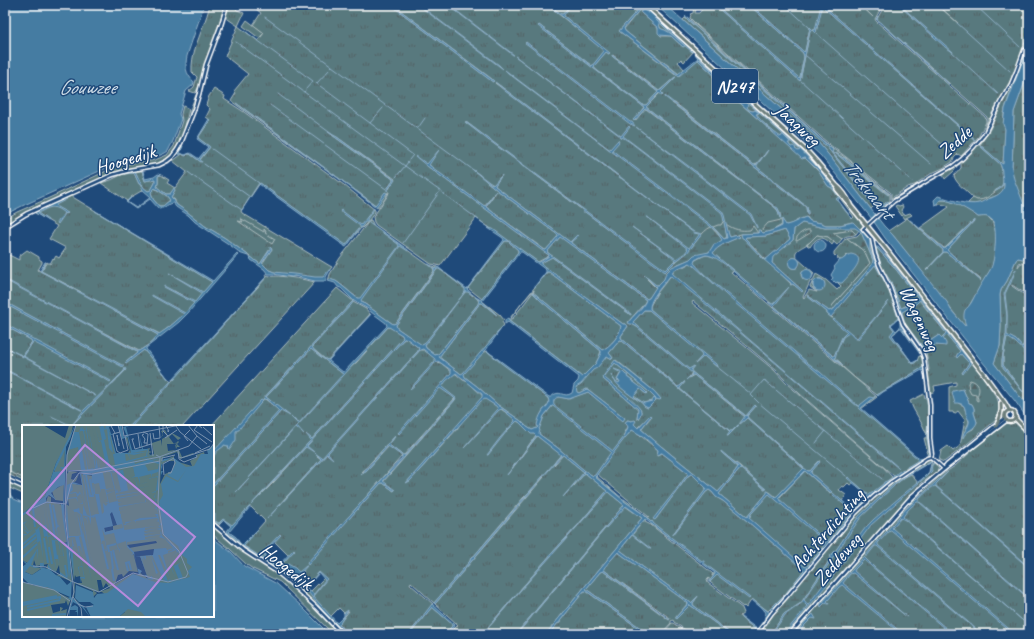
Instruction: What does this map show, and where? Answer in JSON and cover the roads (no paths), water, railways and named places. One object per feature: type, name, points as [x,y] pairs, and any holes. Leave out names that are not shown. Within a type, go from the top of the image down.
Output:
[{"type":"main road","name":"Jaagweg","points":[[646,5],[802,147],[836,185],[837,189],[866,225]]},
{"type":"main road","name":"N247","points":[[866,225],[881,243],[884,250],[896,262],[987,378],[1005,403],[1007,411]]},
{"type":"main road","name":"N247","points":[[999,396],[1001,403],[1007,411],[1014,412],[1014,419],[1029,433]]},
{"type":"main road","points":[[996,426],[1001,415],[1001,403]]},
{"type":"main road","points":[[1007,411],[1005,414],[1006,419],[1009,421],[1014,419]]},
{"type":"street","name":"Hoogedijk","points":[[5,227],[26,214],[112,175],[159,165],[172,157],[181,143],[194,110],[206,66],[227,5]]},
{"type":"street","name":"Zedde","points":[[863,229],[898,198],[961,160],[977,144],[984,135],[1013,80],[1024,50]]},
{"type":"street","name":"Wagenweg","points":[[863,229],[872,240],[879,265],[890,288],[903,324],[923,355],[930,405],[931,457]]},
{"type":"street","name":"Zeddeweg","points":[[944,469],[947,465],[1006,419]]},
{"type":"street","name":"Zeddeweg","points":[[790,634],[874,538],[921,488],[1006,419]]},
{"type":"street","points":[[931,457],[944,469]]},
{"type":"street","name":"Achterdichting","points":[[757,634],[772,613],[856,513],[891,482],[927,458],[931,457]]},
{"type":"street","points":[[5,479],[22,487]]},
{"type":"street","name":"Hoogedijk","points":[[214,525],[243,550],[289,582],[342,634]]},
{"type":"water","name":"Gouwzee","points":[[5,5],[204,5],[186,60],[187,73],[194,82],[193,85],[186,91],[179,114],[181,119],[168,151],[156,157],[115,164],[22,206],[5,216]]},
{"type":"water","points":[[391,5],[494,81],[493,82],[490,80]]},
{"type":"water","points":[[418,5],[499,65],[503,69]]},
{"type":"water","points":[[449,5],[514,55],[513,55]]},
{"type":"water","points":[[547,5],[550,5],[563,14],[571,5],[564,16],[610,53],[609,54],[606,52],[594,66],[595,69],[643,105],[646,105],[658,92],[612,55],[658,91],[676,77],[661,92],[663,94],[662,95],[659,93],[646,107],[778,208],[781,218],[777,209],[647,109],[645,109],[634,121],[633,120],[644,107],[538,26],[539,25],[592,66],[604,51]]},
{"type":"water","points":[[640,5],[642,5],[693,51],[692,52],[654,18],[659,23],[660,28],[671,34],[685,46],[683,47],[671,36],[660,35],[658,33],[658,28],[640,12],[643,10],[649,13],[642,7],[624,28],[625,31],[678,74],[698,58],[695,54],[798,147],[820,170],[840,197],[838,200],[852,219],[836,199],[839,197],[832,188],[828,186],[817,169],[805,158],[802,159],[717,82],[716,77],[713,77],[713,74],[698,60],[699,59],[679,76],[619,31],[641,6]],"holes":[[[700,59],[800,150],[798,151],[793,146],[791,147],[788,143],[790,142],[783,135],[781,137],[767,127],[756,114],[759,113],[755,110],[749,110],[747,107],[748,105],[744,100],[741,100],[742,98],[725,83],[723,83],[723,81]]]},
{"type":"water","points":[[656,5],[666,5],[817,141],[965,326],[965,310],[971,303],[992,264],[995,251],[994,224],[989,217],[978,217],[966,209],[949,201],[940,200],[938,204],[935,205],[934,200],[938,196],[958,202],[974,204],[994,197],[1002,191],[1004,183],[1000,189],[995,191],[1000,188],[1003,182],[1000,164],[979,144],[1003,164],[1005,129],[1003,124],[1005,109],[1029,43],[1029,70],[1014,112],[1012,169],[1014,179],[1029,217],[1029,254],[1023,259],[1018,258],[1016,260],[1007,281],[1001,290],[1000,346],[994,363],[1023,401],[1029,398],[1026,402],[1029,406],[1029,421],[1015,401],[981,360],[885,238],[872,219],[821,156]]},
{"type":"water","points":[[714,5],[716,5],[799,78],[804,57],[803,53],[749,5],[751,5],[804,52],[810,27],[815,30],[821,5],[823,5],[975,140],[974,141],[823,7],[816,32],[815,33],[812,30],[810,31],[800,81]]},
{"type":"water","points":[[900,5],[953,52],[945,47]]},
{"type":"water","points":[[686,16],[696,27],[833,150],[832,152],[875,205],[882,206],[888,201],[889,202],[882,207],[875,207],[827,147],[688,20],[685,17]]},
{"type":"water","points":[[878,16],[878,20],[949,84],[876,19]]},
{"type":"water","points":[[526,42],[630,122],[632,122],[635,126],[630,124],[525,43]]},
{"type":"water","points":[[515,56],[621,136],[629,126],[630,127],[623,136],[722,211],[730,237],[738,235],[740,237],[721,246],[713,253],[767,300],[753,290],[728,267],[713,257],[706,255],[695,260],[694,263],[704,274],[858,406],[735,303],[693,265],[690,263],[676,269],[672,272],[673,274],[899,468],[729,323],[670,276],[654,296],[650,309],[716,364],[717,367],[704,356],[695,364],[702,356],[701,354],[649,310],[644,310],[633,322],[689,369],[694,366],[691,370],[692,372],[746,416],[755,405],[756,406],[747,416],[748,418],[803,468],[747,418],[740,424],[745,416],[694,375],[686,380],[692,373],[637,327],[628,323],[643,306],[646,300],[560,237],[547,252],[631,315],[552,257],[541,264],[623,324],[626,324],[628,326],[621,338],[678,387],[685,382],[680,389],[730,431],[739,425],[727,436],[730,432],[727,429],[621,340],[609,353],[613,358],[612,359],[607,356],[581,384],[576,387],[577,392],[579,393],[587,389],[590,391],[625,418],[623,421],[588,392],[569,399],[558,397],[554,400],[554,405],[613,451],[624,437],[628,427],[625,422],[628,420],[635,420],[636,421],[634,424],[638,428],[650,415],[651,416],[641,429],[718,492],[738,467],[721,451],[766,489],[740,468],[719,494],[747,517],[767,493],[767,491],[775,497],[777,496],[804,468],[810,471],[819,461],[820,462],[811,473],[832,492],[831,493],[805,471],[778,498],[825,540],[824,541],[769,494],[749,518],[805,567],[810,564],[811,565],[788,594],[772,611],[770,609],[787,592],[804,570],[709,490],[673,535],[706,489],[691,474],[655,520],[653,519],[688,473],[662,453],[657,456],[658,450],[644,437],[632,430],[595,477],[750,598],[749,599],[717,575],[709,582],[715,573],[645,519],[633,535],[651,549],[632,535],[620,550],[691,603],[698,596],[693,605],[731,634],[690,605],[676,619],[688,603],[618,552],[604,568],[604,570],[670,620],[603,571],[600,572],[586,589],[649,634],[584,591],[560,623],[558,623],[549,634],[546,634],[642,518],[626,506],[516,634],[624,505],[608,492],[482,634],[607,491],[585,473],[563,497],[584,472],[563,455],[435,604],[434,603],[470,561],[471,557],[474,556],[561,455],[537,436],[507,475],[536,436],[531,434],[517,421],[487,455],[515,421],[502,409],[499,410],[464,448],[498,409],[485,399],[481,401],[410,481],[406,483],[482,397],[482,394],[456,373],[446,381],[442,387],[456,398],[455,400],[383,481],[395,490],[394,491],[381,483],[308,565],[307,563],[402,458],[402,456],[388,446],[361,475],[396,435],[389,445],[402,455],[405,455],[455,399],[440,388],[399,434],[398,433],[451,373],[451,370],[438,361],[410,389],[435,361],[435,359],[423,349],[420,350],[328,453],[333,459],[327,454],[267,519],[321,459],[315,453],[322,458],[418,351],[419,348],[406,338],[404,339],[307,446],[314,452],[306,447],[251,505],[311,440],[306,434],[312,439],[403,338],[402,335],[389,327],[297,426],[304,434],[296,427],[236,492],[298,424],[291,417],[299,423],[343,374],[311,349],[266,397],[290,416],[281,411],[214,485],[214,483],[279,411],[266,399],[263,399],[353,301],[312,347],[322,357],[328,360],[371,314],[329,360],[343,372],[387,326],[386,323],[370,310],[354,301],[335,283],[328,281],[329,279],[336,281],[357,298],[360,298],[399,246],[369,222],[408,250],[400,246],[361,300],[393,324],[396,323],[434,272],[434,269],[428,264],[435,269],[438,267],[444,272],[437,269],[396,325],[397,328],[422,345],[424,344],[465,292],[425,345],[426,348],[435,355],[440,352],[478,304],[479,300],[475,297],[481,300],[518,252],[518,250],[508,241],[505,241],[467,289],[504,240],[488,228],[493,229],[538,262],[549,256],[427,166],[416,156],[427,164],[439,150],[429,165],[485,206],[496,191],[486,207],[546,250],[558,235],[497,190],[473,170],[493,185],[502,175],[495,186],[570,242],[577,235],[578,236],[571,243],[647,299],[656,287],[644,275],[658,285],[672,267],[690,259],[694,255],[709,252],[714,244],[722,240],[717,232],[710,226],[505,70],[609,149],[618,140],[619,142],[612,150],[711,225],[724,239],[727,238],[721,212],[630,142],[622,137],[621,139],[620,136]],"holes":[[[520,252],[546,270],[535,287],[547,272],[549,272],[621,326],[619,333],[614,340],[609,346],[602,350],[533,292],[540,300],[601,351],[596,363],[582,377],[509,321],[508,318],[505,320],[505,324],[508,322],[579,377],[578,381],[574,385],[572,393],[569,395],[557,393],[549,397],[487,351],[548,398],[548,404],[540,415],[537,425],[538,427],[532,430],[498,405],[465,377],[464,374],[486,350],[503,326],[461,374],[439,357],[480,303],[497,315],[482,301]],[[552,406],[611,452],[595,475],[593,476],[584,470],[539,434],[539,429],[544,416]]]},
{"type":"water","points":[[495,82],[677,220],[694,232],[702,234],[687,253],[665,272],[465,122],[665,270],[675,260],[632,227],[676,259],[688,249],[646,216],[689,248],[699,235],[694,233]]},
{"type":"water","points":[[665,96],[754,165],[756,165],[768,150],[757,167],[807,207],[808,215],[806,207]]},
{"type":"water","points":[[236,103],[375,205],[385,192],[387,193],[376,207]]},
{"type":"water","points":[[1029,109],[1028,154],[1025,154]]},
{"type":"water","points":[[209,119],[210,120],[198,138],[210,147],[200,159],[202,162],[190,154],[186,156],[182,154],[180,155],[179,153],[183,146],[180,153],[185,155],[190,153],[199,159],[208,147],[197,139]]},
{"type":"water","points":[[636,127],[751,214],[757,228],[750,215]]},
{"type":"water","points":[[328,132],[395,180],[387,191],[393,179]]},
{"type":"water","points":[[835,153],[845,158],[889,195]]},
{"type":"water","points":[[135,171],[142,185],[148,191],[151,190],[155,183],[155,179],[145,181],[142,171],[145,179],[154,177],[158,174],[161,175],[158,176],[157,187],[166,194],[170,194],[174,188],[175,190],[171,197],[177,205],[205,226],[225,238],[248,256],[239,253],[227,243],[195,222],[173,203],[159,209],[150,199],[136,209],[126,202],[131,197],[127,202],[136,208],[151,197],[143,190],[134,173],[122,173]],"holes":[[[155,188],[167,196],[170,200],[163,206],[159,206],[153,199],[151,192]]]},
{"type":"water","points":[[260,183],[346,245],[359,229],[345,247],[259,184]]},
{"type":"water","points":[[66,198],[67,199],[56,205],[68,213],[65,214],[58,224],[57,223],[64,213],[57,208],[51,207],[38,213],[48,221],[34,212]]},
{"type":"water","points":[[374,208],[367,219],[368,222],[365,222],[361,228],[340,211],[341,210],[361,225]]},
{"type":"water","points":[[95,211],[213,281],[237,254],[238,255],[188,313],[146,348],[169,380],[144,350],[126,364],[125,363],[137,352],[5,280],[137,351],[149,344],[158,335],[40,271],[45,262],[41,271],[159,334],[184,314],[152,295],[185,313],[194,303],[164,286],[195,302],[202,293],[169,273],[203,292],[212,282]]},
{"type":"water","points":[[806,217],[810,221],[826,225],[840,225],[853,222],[869,238],[870,250],[883,280],[875,265],[831,317],[807,295],[829,311],[834,309],[872,265],[873,260],[861,232],[855,228],[825,228],[802,223],[794,229],[793,240],[773,257],[772,263],[803,291],[802,292],[793,284],[791,285],[791,283],[763,259],[742,238],[741,234],[758,233],[758,230],[763,233],[770,231],[782,226],[782,219],[786,225]],"holes":[[[785,230],[790,239],[765,260],[745,238],[766,236]]]},
{"type":"water","points":[[910,220],[944,249],[974,220],[947,250],[981,281],[946,252],[944,252],[926,271],[943,252],[943,250]]},
{"type":"water","points":[[822,240],[825,241],[825,251],[818,252],[815,251],[814,244],[815,241]]},
{"type":"water","points":[[270,247],[272,249],[262,263],[269,270],[274,272],[323,277],[330,270],[326,277],[326,281],[315,281],[294,276],[268,274],[264,269],[251,260],[250,257],[260,264]]},
{"type":"water","points":[[876,247],[878,247],[890,260],[971,363],[963,374],[962,373],[969,363],[961,354],[957,358],[956,356],[960,351],[947,335],[943,338],[946,346],[936,345],[928,348],[931,345],[930,341],[939,335],[942,338],[946,333],[920,300],[902,312],[905,324],[924,348],[926,348],[926,352],[904,324],[891,286],[881,267],[891,282],[901,308],[915,302],[918,298],[877,248],[876,249],[881,265],[875,250]]},
{"type":"water","points":[[851,254],[856,256],[858,259],[856,267],[842,283],[833,282],[831,280],[833,278],[831,275],[835,268],[834,267],[840,260]]},
{"type":"water","points":[[794,257],[798,259],[800,263],[798,267],[794,269],[790,267],[788,263],[790,259]]},
{"type":"water","points":[[807,269],[811,271],[813,275],[811,279],[807,281],[803,279],[801,275],[803,271]]},
{"type":"water","points":[[1016,269],[1005,294],[1007,316],[1004,294]]},
{"type":"water","points":[[445,273],[467,289],[473,296],[468,292],[465,292],[465,289]]},
{"type":"water","points":[[267,276],[174,380],[173,379]]},
{"type":"water","points":[[821,279],[824,280],[824,290],[817,291],[814,290],[813,283],[814,280]]},
{"type":"water","points":[[789,287],[774,306],[833,356],[842,337],[847,332],[833,320],[834,319],[857,338],[889,301],[858,339],[849,333],[843,337],[835,358],[843,366],[768,302],[773,304]]},
{"type":"water","points":[[892,301],[899,320],[898,319],[891,325],[896,331],[900,327],[900,322],[904,331],[921,354],[900,328],[892,335],[910,360],[890,335],[894,330],[890,325],[898,318]]},
{"type":"water","points":[[5,302],[124,365],[123,367],[5,304]]},
{"type":"water","points":[[1007,316],[1007,335],[1016,340],[1022,347],[1029,338],[1024,348],[1029,355],[1007,337],[1003,356],[1003,365],[1023,392],[1002,366],[1002,360],[1006,336]]},
{"type":"water","points":[[5,324],[111,381],[110,382],[33,342],[24,356],[25,357],[96,396],[5,347],[23,356],[32,342],[31,340],[5,326]]},
{"type":"water","points":[[922,357],[925,376],[922,370],[878,396],[877,395],[922,368]]},
{"type":"water","points":[[615,360],[654,391],[661,399],[656,399],[615,363],[604,377],[639,408],[641,414],[637,419],[638,409],[602,378]]},
{"type":"water","points":[[125,368],[126,370],[73,424],[83,411],[124,371]]},
{"type":"water","points":[[5,369],[82,410],[5,370]]},
{"type":"water","points":[[614,369],[628,375],[627,377],[647,393],[646,394],[640,389],[634,396],[636,398],[644,403],[652,401],[654,398],[656,400],[648,408],[621,388],[615,381],[619,383],[620,381],[617,380],[621,373]]},
{"type":"water","points":[[171,381],[133,425],[131,425]]},
{"type":"water","points":[[963,389],[969,403],[972,404],[974,408],[977,422],[974,427],[964,435],[963,438],[963,434],[969,420],[963,405],[955,403],[952,393],[953,391]]},
{"type":"water","points":[[870,397],[874,398],[861,408],[915,455],[923,458],[922,460],[907,468],[918,459],[859,408],[860,405]]},
{"type":"water","points":[[261,400],[263,401],[239,430],[236,431],[236,440],[230,449],[228,446],[224,445],[216,452],[214,457],[214,451]]},
{"type":"water","points":[[928,410],[928,438],[930,454],[928,455],[929,449],[927,439]]},
{"type":"water","points":[[931,461],[896,484],[861,517],[804,600],[808,605],[866,527],[922,479],[930,471],[931,466],[934,463],[932,471],[928,475],[871,525],[826,586],[786,634],[784,634],[807,606],[803,602],[785,615],[771,634],[784,614],[801,603],[829,561],[831,555],[859,516],[905,476]]},
{"type":"water","points":[[904,469],[905,470],[859,508],[813,562],[812,561],[826,541],[834,535],[851,513],[850,510],[832,494],[833,493],[854,511],[868,495],[847,478],[848,477],[869,495],[884,482]]},
{"type":"water","points":[[948,472],[936,484],[936,486],[1029,568],[935,486],[919,499],[919,501],[1029,599],[919,502],[911,507],[903,517],[1029,626],[905,520],[901,518],[892,528],[1015,634],[1013,634],[891,530],[878,543],[878,545],[982,634],[877,546],[875,546],[867,556],[865,556],[906,509]]},
{"type":"water","points":[[5,489],[14,499],[22,503],[22,617],[214,617],[214,539],[231,552],[244,566],[277,584],[329,634],[5,634]]},
{"type":"water","points":[[250,507],[229,532],[236,537],[242,545],[258,529],[244,546],[264,559],[265,550],[280,534],[281,535],[266,551],[265,560],[277,567],[294,549],[295,550],[277,569],[240,544],[227,531],[231,526],[224,520],[219,524],[214,521],[214,514],[215,521],[219,523],[223,519],[232,525]]},
{"type":"water","points":[[864,557],[953,634],[951,634],[864,560],[854,571],[907,617],[853,573],[850,574],[843,583],[903,634],[901,634],[842,585],[827,601],[829,604],[825,603],[821,607],[820,605]]},
{"type":"water","points":[[288,564],[299,572],[307,566],[300,574],[303,586],[293,581],[281,571]]},
{"type":"water","points":[[319,572],[327,579],[313,596],[337,623],[348,610],[339,625],[347,634],[323,611],[308,592],[310,591],[314,594],[325,580],[319,573],[306,587],[308,590],[307,591],[305,588]]},
{"type":"water","points":[[752,599],[770,613],[756,634],[753,634],[755,629],[741,618],[757,629],[764,620],[766,613],[765,611]]},
{"type":"water","points":[[432,604],[455,625],[447,634],[445,634],[452,624],[432,607],[409,634]]},
{"type":"water","points":[[813,614],[816,619],[812,618],[803,627],[800,634],[795,634],[806,621]]},
{"type":"waterway","points":[[785,5],[810,28]]},
{"type":"waterway","points":[[975,5],[1020,47]]},
{"type":"waterway","points":[[265,17],[332,66],[331,67]]},
{"type":"waterway","points":[[957,23],[1010,71]]},
{"type":"waterway","points":[[242,29],[313,81],[306,89]]},
{"type":"waterway","points":[[816,33],[953,154]]},
{"type":"waterway","points":[[236,42],[304,92],[305,91]]},
{"type":"waterway","points":[[950,50],[998,94]]},
{"type":"waterway","points":[[805,55],[931,164]]},
{"type":"waterway","points":[[332,66],[480,175]]},
{"type":"waterway","points":[[317,83],[330,69]]},
{"type":"waterway","points":[[800,80],[862,136]]},
{"type":"waterway","points":[[316,83],[370,123],[383,108]]},
{"type":"waterway","points":[[304,92],[405,166],[396,177]]},
{"type":"waterway","points":[[278,94],[333,135]]},
{"type":"waterway","points":[[270,105],[386,189]]},
{"type":"waterway","points":[[418,128],[425,118]]},
{"type":"waterway","points":[[370,123],[413,155],[409,160]]},
{"type":"waterway","points":[[860,138],[862,136],[912,181]]},
{"type":"waterway","points":[[204,164],[250,197],[259,183],[212,149]]},
{"type":"waterway","points":[[403,243],[440,191],[405,166],[408,162]]},
{"type":"waterway","points":[[188,172],[197,179]]},
{"type":"waterway","points":[[199,180],[242,210],[250,197]]},
{"type":"waterway","points":[[441,192],[491,229]]},
{"type":"waterway","points":[[716,366],[751,394]]},
{"type":"waterway","points":[[846,476],[751,395],[764,380],[882,479]]},
{"type":"waterway","points":[[51,416],[68,424]]},
{"type":"waterway","points":[[816,443],[825,432]]},
{"type":"water label","name":"Trekvaart","points":[[869,189]]}]
